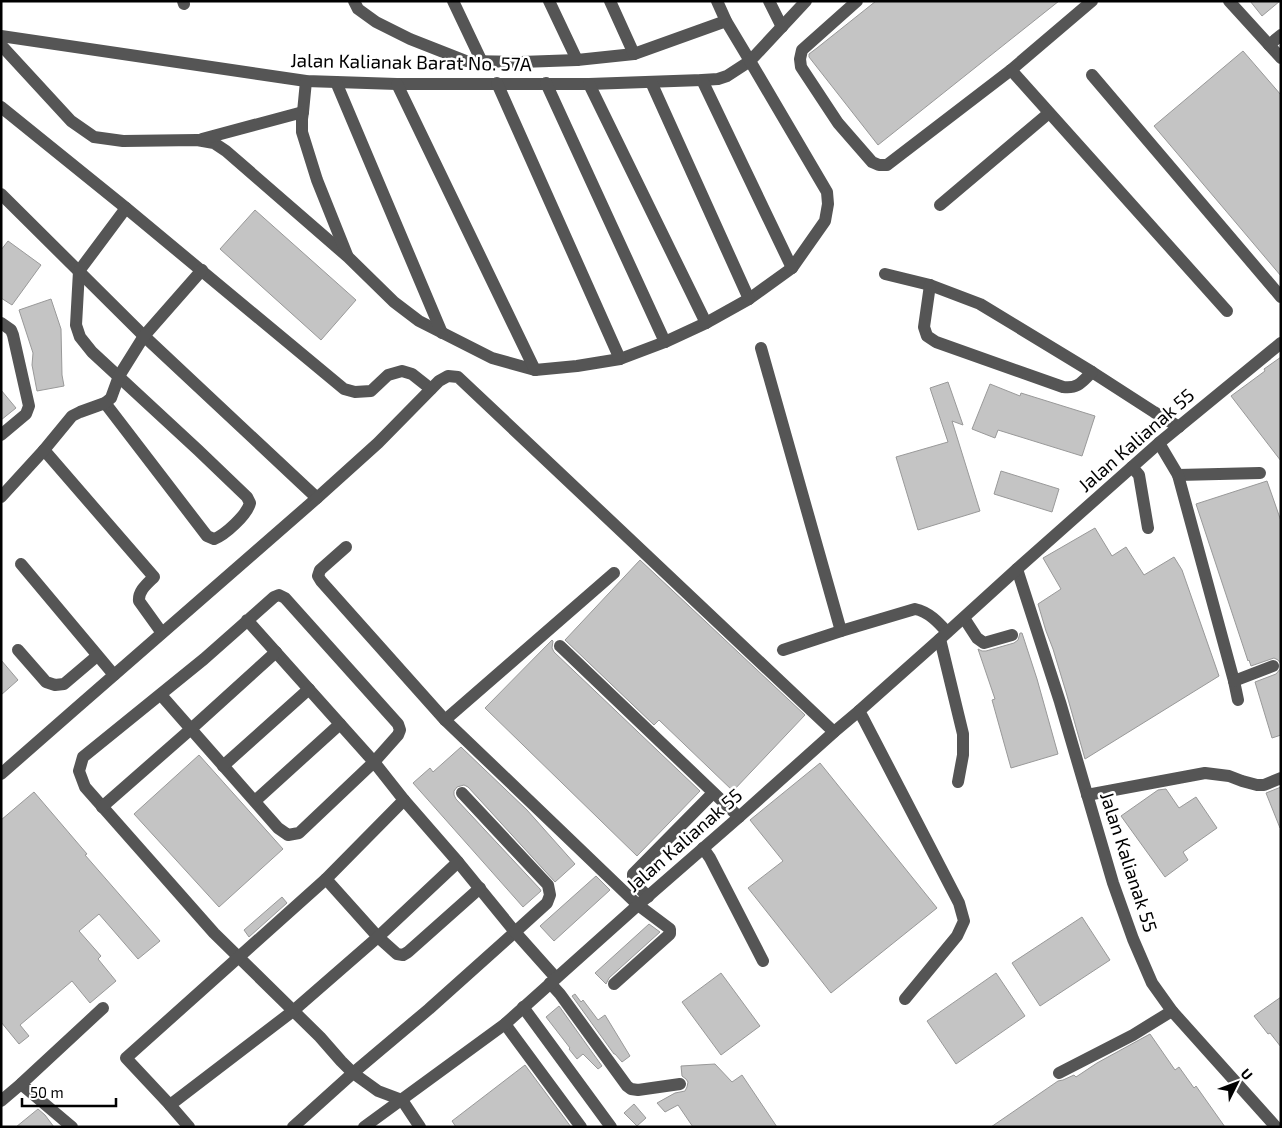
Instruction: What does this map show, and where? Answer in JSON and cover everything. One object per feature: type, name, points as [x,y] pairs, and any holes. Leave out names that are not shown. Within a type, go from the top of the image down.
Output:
[{"type":"lane","name":"Jalan Kalianak Barat No. 57A","points":[[354,1],[358,9],[376,22],[410,39],[466,61],[482,62],[577,60],[634,54],[726,21]]},
{"type":"lane","points":[[452,1],[482,62]]},
{"type":"lane","points":[[549,1],[577,60]]},
{"type":"lane","points":[[610,1],[634,54]]},
{"type":"lane","points":[[1,45],[71,121],[94,137],[123,141],[197,140],[214,143],[226,151],[348,257],[394,302],[418,321],[492,358],[535,370],[620,359],[665,342],[706,323],[749,299],[792,268],[825,221],[828,204],[827,192],[726,21],[718,1]]},
{"type":"lane","points":[[769,1],[782,27]]},
{"type":"lane","name":"Jalan Kalianak Barat No. 57A","points":[[1,36],[306,81],[397,84],[589,84],[702,80],[718,79],[727,76],[750,61],[806,1]]},
{"type":"lane","points":[[857,1],[802,50],[800,67],[838,123],[872,162],[879,165],[887,165],[1011,70],[1092,1]]},
{"type":"lane","points":[[1228,1],[1281,58]]},
{"type":"lane","points":[[1269,45],[1281,35]]},
{"type":"lane","points":[[1011,70],[1227,311]]},
{"type":"lane","points":[[1092,75],[1281,297]]},
{"type":"lane","points":[[702,80],[792,268]]},
{"type":"lane","points":[[306,81],[302,132],[317,180],[348,257]]},
{"type":"lane","points":[[336,82],[442,333]]},
{"type":"lane","points":[[651,82],[749,299]]},
{"type":"lane","points":[[496,83],[620,359]]},
{"type":"lane","points":[[546,83],[665,342]]},
{"type":"lane","points":[[397,84],[535,370]]},
{"type":"lane","points":[[589,84],[706,323]]},
{"type":"lane","points":[[1,107],[202,270],[344,389],[355,392],[371,391],[388,376],[402,371],[412,374],[431,389]]},
{"type":"lane","points":[[197,140],[303,112]]},
{"type":"lane","points":[[940,205],[1049,113]]},
{"type":"lane","points":[[1,194],[144,336],[317,498]]},
{"type":"lane","points":[[105,404],[207,536],[214,539],[221,536],[248,510],[250,503],[246,498],[198,450],[89,348],[80,337],[76,325],[79,271],[126,208]]},
{"type":"lane","points":[[1,497],[72,416],[105,404],[111,398],[119,376],[144,336],[202,270]]},
{"type":"lane","points":[[885,274],[930,285],[980,304],[1179,427]]},
{"type":"lane","points":[[930,285],[924,327],[927,336],[936,342],[1063,387],[1071,388],[1078,386],[1092,372]]},
{"type":"lane","points":[[1,322],[11,330],[13,335],[29,406],[26,414],[1,435]]},
{"type":"lane","name":"Jalan Kalianak 55","points":[[364,1127],[505,1024],[1159,443],[1281,343]]},
{"type":"lane","points":[[761,348],[841,630]]},
{"type":"lane","points":[[1,774],[317,498],[378,443],[439,381],[448,376],[458,377],[834,732]]},
{"type":"lane","points":[[1159,443],[1178,475],[1238,700]]},
{"type":"lane","points":[[44,450],[154,577],[138,596],[139,602],[162,633]]},
{"type":"lane","points":[[1132,467],[1139,476],[1148,528]]},
{"type":"lane","points":[[1178,475],[1260,473]]},
{"type":"lane","points":[[346,548],[320,570],[318,576],[321,581],[445,720],[643,901],[670,930],[670,934],[614,984]]},
{"type":"lane","points":[[21,564],[114,675]]},
{"type":"lane","name":"Jalan Kalianak 55","points":[[1017,569],[1060,702],[1113,883],[1133,939],[1152,983],[1172,1011],[1276,1127]]},
{"type":"lane","points":[[445,720],[614,573]]},
{"type":"lane","points":[[161,695],[278,828],[288,835],[299,832],[374,762],[398,736],[400,730],[398,724],[285,598],[279,595],[274,597],[161,695],[83,757],[79,771],[85,787],[214,933],[353,1073],[378,1090],[402,1100],[420,1127]]},
{"type":"lane","points":[[784,650],[841,630],[915,609],[922,610],[930,615],[944,635],[963,734],[963,755],[958,782]]},
{"type":"lane","points":[[964,618],[979,641],[984,643],[1012,635]]},
{"type":"lane","points":[[247,620],[374,762],[404,800],[480,888],[553,980],[560,994],[627,1086],[638,1090],[680,1084]]},
{"type":"lane","points":[[560,646],[739,817]]},
{"type":"lane","points":[[18,650],[46,682],[55,685],[64,684],[97,656]]},
{"type":"lane","points":[[102,806],[276,652]]},
{"type":"lane","points":[[1234,681],[1273,666]]},
{"type":"lane","points":[[223,766],[309,689]]},
{"type":"lane","points":[[859,711],[959,903],[964,921],[957,936],[905,999]]},
{"type":"lane","points":[[255,801],[340,724]]},
{"type":"lane","points":[[1087,795],[1205,773],[1229,776],[1242,782],[1257,785],[1264,785],[1281,778]]},
{"type":"lane","points":[[293,1127],[353,1073],[430,1009],[547,903],[550,894],[548,885],[462,793]]},
{"type":"lane","points":[[643,901],[632,878],[633,874],[713,793]]},
{"type":"lane","points":[[189,1127],[126,1058],[326,879],[404,800]]},
{"type":"lane","points":[[704,848],[762,961]]},
{"type":"lane","points":[[170,1104],[293,1011],[378,937],[458,862]]},
{"type":"lane","points":[[326,879],[378,937],[397,954],[403,955],[480,888]]},
{"type":"lane","points":[[523,1007],[611,1127]]},
{"type":"lane","points":[[1,1101],[103,1008]]},
{"type":"lane","points":[[1060,1073],[1134,1035],[1172,1011]]},
{"type":"lane","points":[[505,1024],[582,1127]]},
{"type":"lane","points":[[21,1084],[72,1127]]},
{"type":"building","points":[[876,1],[1059,1],[878,145],[809,57],[809,54]]},
{"type":"building","points":[[1250,1],[1280,1],[1262,16]]},
{"type":"building","points":[[1243,51],[1281,95],[1281,276],[1154,126]]},
{"type":"building","points":[[255,210],[356,300],[321,340],[220,249]]},
{"type":"building","points":[[8,241],[41,265],[12,305],[1,298],[1,250]]},
{"type":"building","points":[[51,299],[61,329],[64,386],[37,391],[32,365],[33,353],[19,310]]},
{"type":"building","points":[[1281,357],[1281,461],[1231,396]]},
{"type":"building","points":[[948,382],[963,425],[952,421],[980,511],[918,530],[896,457],[948,442],[930,388]]},
{"type":"building","points":[[990,384],[1020,396],[1021,393],[1095,416],[1082,456],[998,430],[995,438],[972,429]]},
{"type":"building","points":[[1,390],[16,408],[1,420]]},
{"type":"building","points":[[1001,471],[1059,489],[1052,512],[994,494]]},
{"type":"building","points":[[1267,481],[1281,521],[1281,664],[1274,658],[1251,666],[1196,504]]},
{"type":"building","points":[[1095,528],[1112,556],[1126,547],[1144,575],[1174,557],[1182,570],[1219,676],[1085,759],[1038,604],[1061,589],[1043,558]]},
{"type":"building","points":[[640,560],[805,715],[733,791],[659,720],[654,725],[565,640]]},
{"type":"building","points":[[1020,633],[1022,633],[1037,679],[1058,754],[1011,768],[992,700],[995,699],[978,649],[986,651],[1014,643],[1018,640]]},
{"type":"building","points":[[552,640],[554,652],[700,791],[637,856],[485,708]]},
{"type":"building","points":[[1,660],[18,680],[1,695]]},
{"type":"building","points":[[1281,668],[1281,735],[1272,738],[1255,682],[1276,674]]},
{"type":"building","points":[[461,747],[527,810],[575,864],[555,882],[468,787],[464,785],[457,787],[454,791],[456,799],[540,889],[541,891],[523,907],[413,783],[430,768],[433,772]]},
{"type":"building","points":[[199,755],[283,849],[219,907],[134,814]]},
{"type":"building","points":[[820,763],[937,908],[831,993],[748,888],[783,861],[750,820]]},
{"type":"building","points":[[1281,787],[1281,828],[1280,828],[1266,793]]},
{"type":"building","points":[[1166,789],[1179,808],[1196,797],[1217,828],[1183,852],[1188,860],[1165,877],[1121,816],[1158,790]]},
{"type":"building","points":[[34,792],[87,854],[85,855],[160,941],[138,959],[99,914],[79,931],[101,956],[98,959],[116,981],[90,1003],[72,981],[20,1025],[29,1036],[19,1044],[1,1022],[1,820]]},
{"type":"building","points":[[596,876],[610,890],[554,941],[540,926]]},
{"type":"building","points":[[282,897],[287,903],[249,937],[244,930]]},
{"type":"building","points":[[1082,917],[1110,960],[1040,1006],[1012,963]]},
{"type":"building","points":[[649,924],[660,932],[609,978],[606,984],[595,973]]},
{"type":"building","points":[[721,973],[760,1026],[721,1055],[682,1002]]},
{"type":"building","points":[[996,973],[1025,1016],[956,1064],[927,1021]]},
{"type":"building","points":[[575,994],[581,1002],[583,1000],[598,1020],[605,1015],[630,1056],[622,1062],[614,1054],[572,996]]},
{"type":"building","points":[[1281,997],[1281,1047],[1254,1016]]},
{"type":"building","points":[[559,1006],[602,1066],[598,1069],[583,1054],[577,1059],[546,1017]]},
{"type":"building","points":[[1150,1034],[1175,1070],[1179,1067],[1194,1088],[1196,1086],[1225,1127],[991,1127],[1058,1081],[1074,1075],[1076,1077],[1097,1063]]},
{"type":"building","points":[[715,1064],[732,1082],[742,1075],[777,1127],[693,1127],[678,1105],[665,1112],[657,1103],[675,1093],[685,1091],[688,1082],[682,1076],[681,1066]]},
{"type":"building","points":[[525,1065],[571,1127],[456,1127],[452,1121]]},
{"type":"building","points":[[634,1104],[646,1118],[637,1126],[624,1113]]},
{"type":"building","points":[[38,1109],[54,1127],[16,1127]]}]
